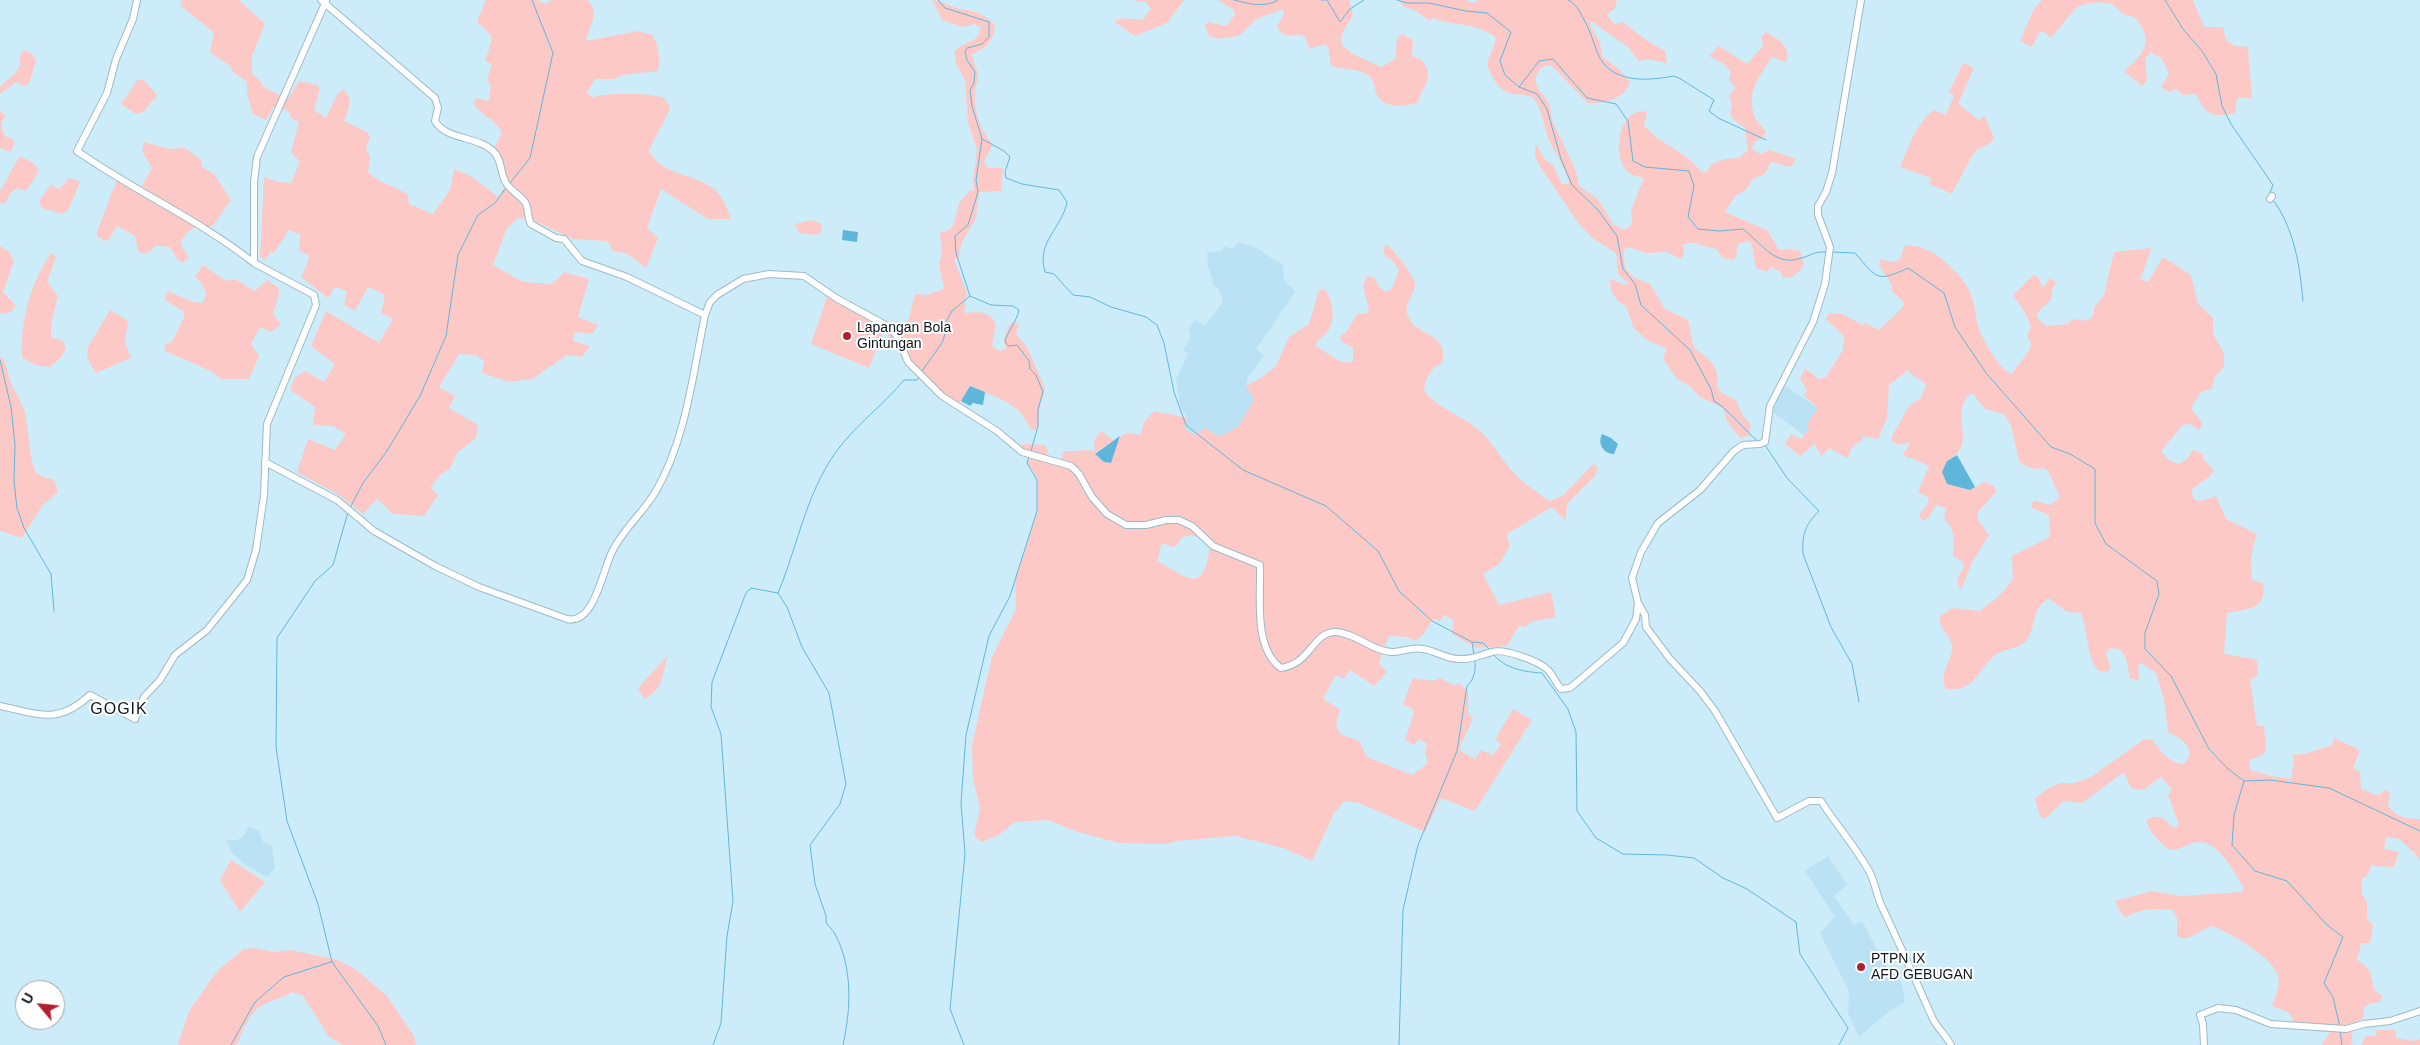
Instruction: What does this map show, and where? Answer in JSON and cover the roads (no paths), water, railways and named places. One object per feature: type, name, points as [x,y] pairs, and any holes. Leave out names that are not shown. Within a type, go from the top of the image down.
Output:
[{"type":"street","points":[[0,706],[40,714],[55,714],[72,711],[90,695],[135,719],[144,696],[160,680],[176,655],[207,630],[248,580],[256,550],[266,462],[268,418],[316,310],[314,295],[254,263],[229,243],[105,171],[77,151],[107,93],[116,59],[132,19],[136,0]]},
{"type":"street","points":[[1861,0],[1832,173],[1826,192],[1818,206],[1820,222],[1830,247],[1830,256],[1825,284],[1813,322],[1768,410],[1767,434],[1763,444],[1743,445],[1734,450],[1700,490],[1668,514],[1654,528],[1632,573],[1638,603],[1644,615],[1646,627],[1670,659],[1700,691],[1715,711],[1776,818],[1809,801],[1821,801],[1871,875],[1878,898],[1898,939],[1916,984],[1930,1008],[1931,1016],[1951,1045]]},
{"type":"street","points":[[254,263],[254,182],[257,157],[324,1],[435,98],[438,108],[435,121],[439,127],[479,142],[492,150],[499,159],[506,183],[513,188],[526,204],[531,224],[564,240],[582,261],[626,277],[691,310],[705,315]]},
{"type":"street","points":[[266,462],[351,509],[366,524],[384,537],[435,566],[479,587],[567,619],[580,618],[594,599],[614,548],[628,526],[656,490],[672,457],[682,423],[705,315],[710,302],[717,295],[742,279],[760,274],[798,274],[809,278],[836,298],[891,328],[915,370],[947,400],[997,431],[1022,452],[1027,452],[1034,457],[1072,466],[1079,474],[1092,497],[1107,514],[1126,525],[1146,525],[1166,520],[1179,520],[1192,526],[1213,546],[1260,565],[1263,635],[1270,656],[1281,668],[1292,666],[1301,661],[1325,634],[1336,632],[1392,652],[1408,648],[1422,648],[1446,658],[1474,658],[1490,653],[1507,652],[1532,659],[1548,670],[1561,689],[1570,688],[1624,643],[1636,619],[1638,603]]},
{"type":"street","points":[[2204,1045],[2203,1024],[2200,1015],[2218,1008],[2236,1010],[2271,1024],[2346,1030],[2364,1024],[2390,1021],[2420,1011]]},
{"type":"water","points":[[843,230],[858,232],[857,242],[842,240]]},
{"type":"water","points":[[970,386],[985,392],[983,405],[973,403],[970,406],[961,401]]},
{"type":"water","points":[[1602,434],[1618,444],[1614,454],[1610,454],[1602,448],[1600,441]]},
{"type":"water","points":[[1120,436],[1111,463],[1104,462],[1095,454]]},
{"type":"water","points":[[1957,455],[1975,487],[1970,490],[1947,484],[1942,472],[1947,461]]},
{"type":"waterway","points":[[510,183],[530,158],[553,53],[532,0]]},
{"type":"waterway","points":[[922,371],[942,343],[946,331],[946,322],[952,311],[970,296],[956,253],[955,236],[968,225],[978,192],[976,180],[982,139],[972,106],[970,90],[974,83],[975,72],[967,60],[965,52],[967,48],[982,44],[989,37],[989,22],[945,8],[938,0]]},
{"type":"waterway","points":[[1234,0],[1262,5],[1278,0]]},
{"type":"waterway","points":[[1321,0],[1327,0],[1340,22],[1350,9],[1364,0]]},
{"type":"waterway","points":[[1397,0],[1407,3],[1429,3],[1466,11],[1487,13],[1511,32],[1500,61],[1505,75],[1519,87],[1539,61],[1553,59],[1587,98],[1616,104],[1628,121],[1633,161],[1645,167],[1689,171],[1694,186],[1688,217],[1698,229],[1719,231],[1743,229],[1768,252],[1782,259],[1798,259],[1815,253],[1828,252]]},
{"type":"waterway","points":[[1568,0],[1579,10],[1588,27],[1598,54],[1604,64],[1612,71],[1631,78],[1653,79],[1674,76],[1679,78],[1714,100],[1709,111],[1718,118],[1766,140]]},
{"type":"waterway","points":[[2165,0],[2183,29],[2202,51],[2216,74],[2222,106],[2231,124],[2273,185],[2269,195]]},
{"type":"waterway","points":[[1519,87],[1537,94],[1547,109],[1561,159],[1572,185],[1598,210],[1617,236],[1623,269],[1635,284],[1641,305],[1690,350],[1711,389],[1714,401],[1759,442]]},
{"type":"waterway","points":[[982,139],[1004,151],[1010,157],[1005,172],[1006,178],[1022,184],[1059,190],[1067,202],[1044,252],[1045,272],[1054,274],[1073,295],[1090,297],[1111,307],[1146,317],[1157,325],[1164,343],[1174,392],[1186,425],[1243,470],[1326,506],[1378,551],[1399,591],[1432,621],[1472,642],[1474,655]]},
{"type":"waterway","points":[[350,508],[363,483],[385,454],[420,396],[446,336],[458,255],[478,215],[495,203],[506,188]]},
{"type":"waterway","points":[[2273,200],[2286,223],[2295,248],[2303,301]]},
{"type":"waterway","points":[[1832,252],[1855,253],[1878,276],[1889,276],[1908,268],[1944,293],[1955,327],[1986,373],[2051,447],[2070,454],[2095,469],[2095,523],[2106,544],[2157,581],[2159,594],[2145,633],[2145,649],[2171,676],[2209,749],[2228,769],[2244,781],[2270,780],[2329,788],[2420,831]]},
{"type":"waterway","points":[[970,296],[991,305],[1013,306],[1019,310],[1005,342],[1009,346],[1017,345],[1029,361],[1030,369],[1036,375],[1043,392],[1038,409],[1038,426],[1031,451]]},
{"type":"waterway","points":[[0,360],[11,407],[15,445],[14,481],[17,508],[24,528],[51,574],[54,611]]},
{"type":"waterway","points":[[778,593],[812,496],[831,460],[850,435],[904,380],[917,380],[919,377]]},
{"type":"waterway","points":[[1765,445],[1787,478],[1819,511],[1805,530],[1803,554],[1831,627],[1852,664],[1859,702]]},
{"type":"waterway","points":[[964,1045],[950,1009],[965,854],[961,803],[966,735],[989,636],[1010,596],[1037,511],[1037,480],[1027,463],[1029,457]]},
{"type":"waterway","points":[[348,512],[333,565],[315,581],[277,638],[276,747],[287,821],[318,904],[332,962],[378,1026],[386,1045]]},
{"type":"waterway","points":[[713,1045],[721,1023],[727,936],[733,901],[721,734],[711,707],[712,682],[746,593],[751,588],[778,593],[787,607],[802,647],[829,693],[846,784],[840,804],[810,845],[815,884],[826,916],[826,922],[834,932],[841,947],[848,975],[849,1003],[843,1045]]},
{"type":"waterway","points":[[1473,642],[1483,643],[1489,649]]},
{"type":"waterway","points":[[1493,654],[1509,666],[1522,671],[1542,673],[1568,709],[1576,732],[1577,811],[1596,838],[1623,854],[1694,858],[1723,878],[1747,889],[1796,922],[1800,954],[1848,1028],[1839,1045]]},
{"type":"waterway","points":[[1399,1045],[1403,910],[1418,845],[1457,751],[1467,686],[1474,675],[1475,661]]},
{"type":"waterway","points":[[2244,781],[2234,815],[2232,845],[2255,871],[2287,881],[2327,925],[2343,937],[2324,983],[2333,997],[2340,1027]]},
{"type":"waterway","points":[[231,1045],[255,1002],[284,977],[331,962]]},
{"type":"waterway","points":[[2340,1031],[2342,1045]]},
{"type":"place","name":"Lapangan Bola Gintungan","points":[[847,336]]},
{"type":"place","name":"PTPN IX AFD GEBUGAN","points":[[1861,967]]},
{"type":"district","name":"GOGIK","points":[[119,710]]}]
